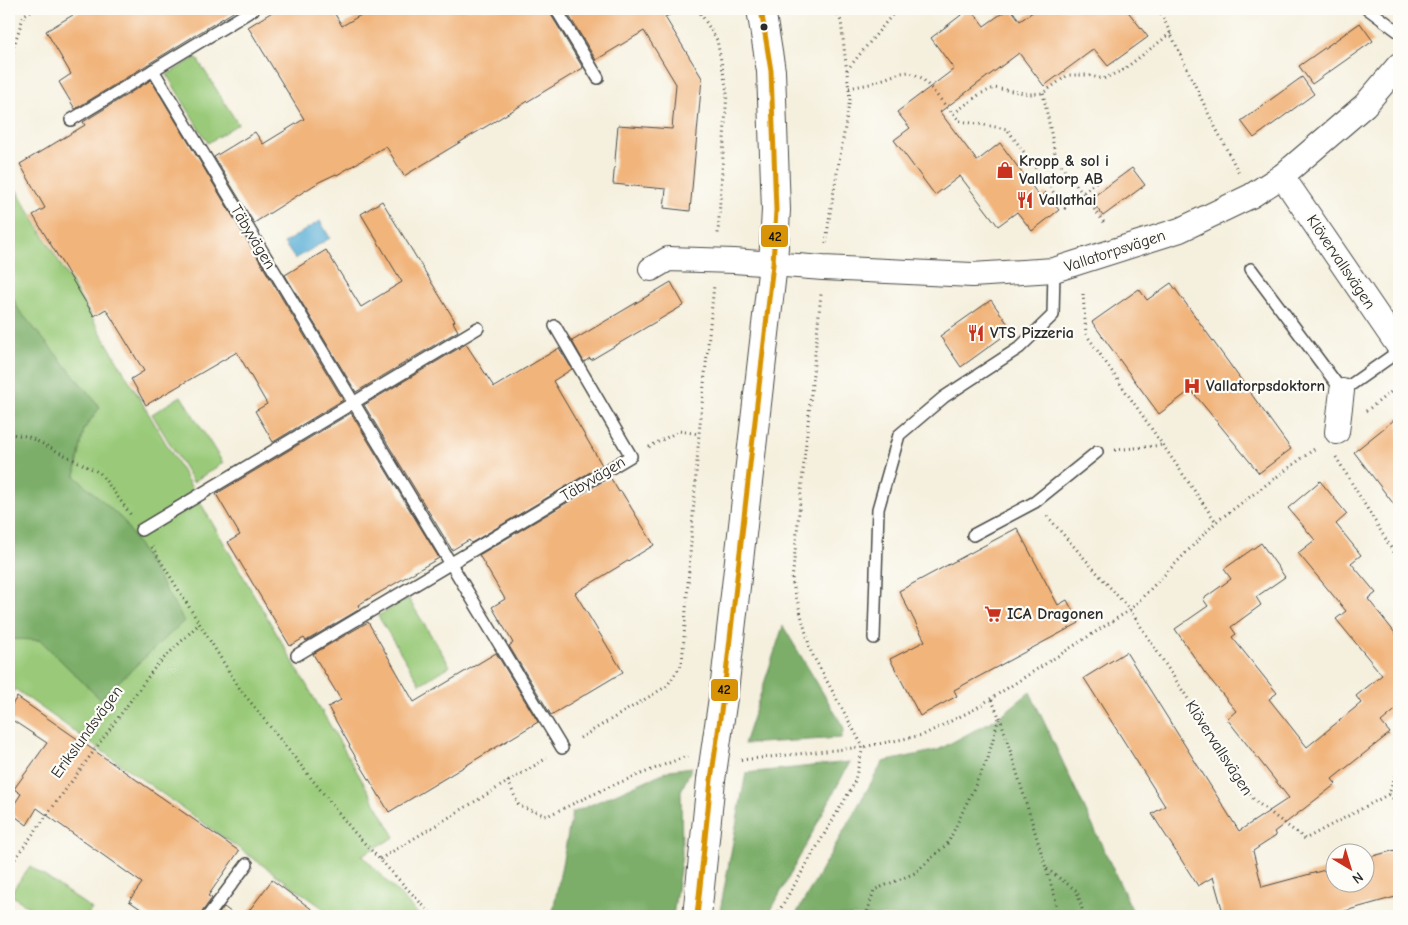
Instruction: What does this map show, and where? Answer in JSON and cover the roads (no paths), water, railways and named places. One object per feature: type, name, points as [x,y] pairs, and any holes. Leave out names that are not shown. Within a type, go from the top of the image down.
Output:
[{"type":"main road","points":[[697,916],[711,780],[724,691],[773,264],[776,210],[771,71],[761,9]]},
{"type":"street","name":"Vallatorpsvägen","points":[[773,264],[972,275],[1054,270],[1180,230],[1251,196],[1282,176],[1365,105],[1399,65]]},
{"type":"street","name":"Klövervallsvägen","points":[[1282,176],[1399,349]]},
{"type":"street","points":[[650,269],[668,259],[773,264]]},
{"type":"street","points":[[1337,432],[1342,391]]},
{"type":"lane","points":[[71,120],[254,9]]},
{"type":"lane","points":[[556,9],[598,78]]},
{"type":"lane","points":[[1368,9],[1399,32]]},
{"type":"lane","name":"Täbyvägen","points":[[153,70],[562,748]]},
{"type":"lane","points":[[1252,269],[1342,391],[1399,349]]},
{"type":"lane","points":[[874,638],[878,509],[900,435],[944,397],[1019,348],[1053,315],[1054,270]]},
{"type":"lane","name":"Täbyvägen","points":[[297,655],[631,456],[555,326]]},
{"type":"lane","points":[[141,530],[478,328]]},
{"type":"lane","points":[[973,535],[1034,502],[1097,452]]},
{"type":"lane","points":[[208,916],[247,864]]},
{"type":"water","points":[[320,221],[330,238],[295,259],[284,243]]},
{"type":"place","name":"Kropp & sol i Vallatorp AB","points":[[1005,170]]},
{"type":"place","name":"Vallathai","points":[[1025,200]]},
{"type":"place","name":"VTS Pizzeria","points":[[976,333]]},
{"type":"place","name":"Vallatorpsdoktorn","points":[[1192,386]]},
{"type":"place","name":"ICA Dragonen","points":[[993,614]]}]
